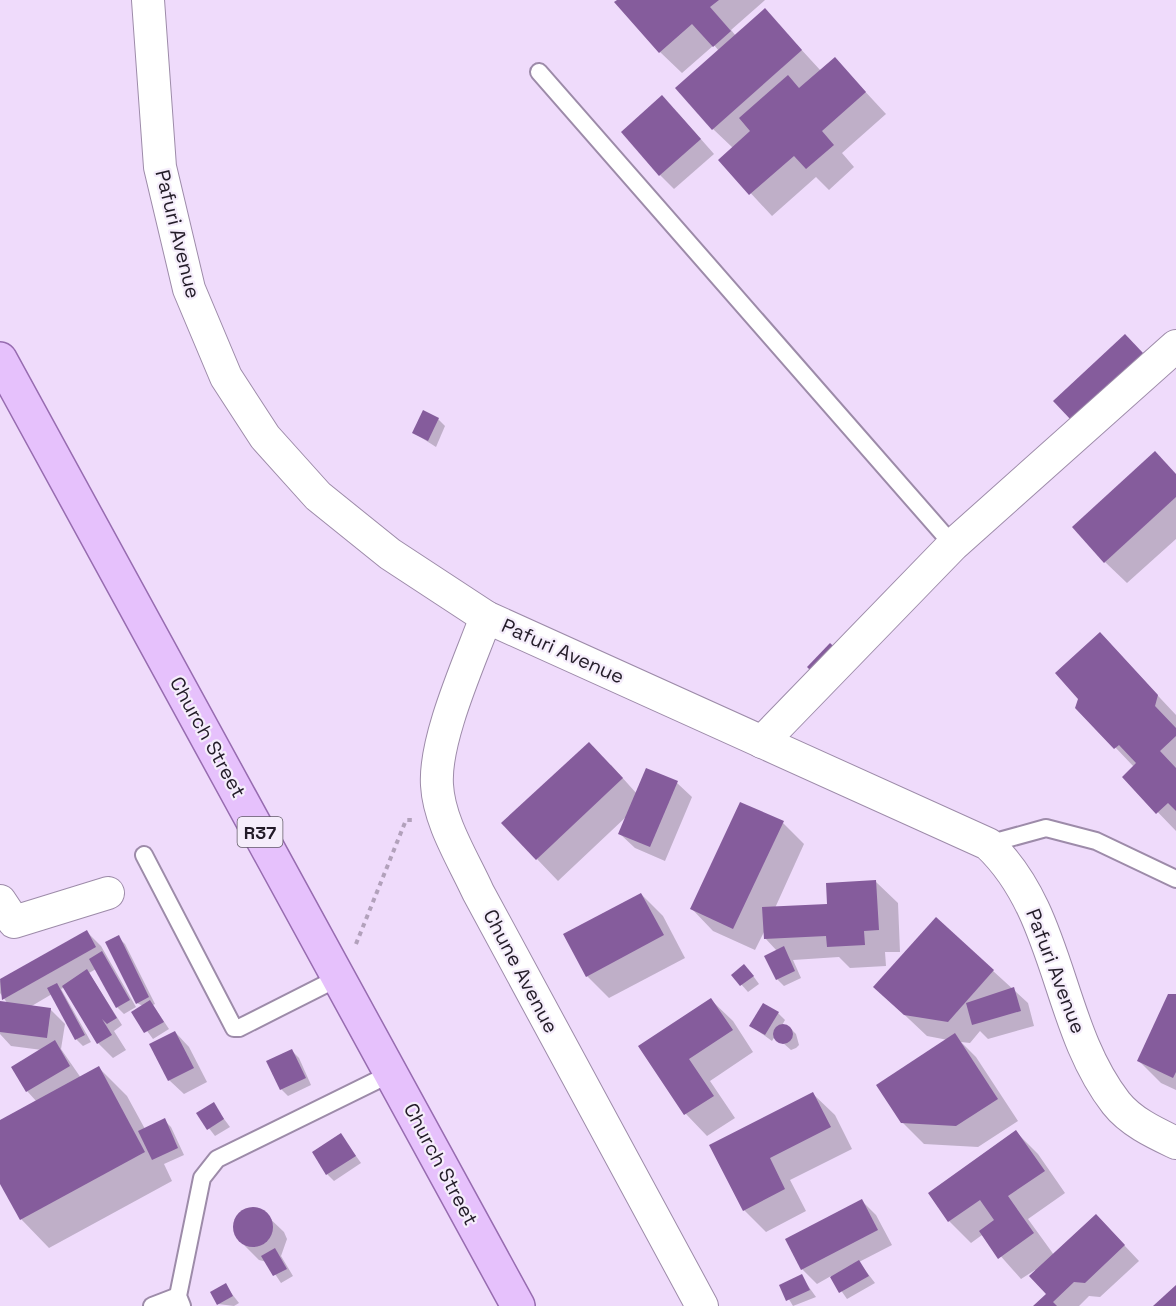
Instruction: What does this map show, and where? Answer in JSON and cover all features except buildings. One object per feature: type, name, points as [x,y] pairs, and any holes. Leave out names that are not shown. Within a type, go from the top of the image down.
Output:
[{"type":"main road","name":"Church Street","points":[[0,360],[346,965],[392,1073],[518,1306]]},
{"type":"street","name":"Pafuri Avenue","points":[[148,0],[160,167],[189,289],[226,378],[266,437],[318,496],[390,554],[486,616],[988,844],[1003,858],[1031,904],[1054,956],[1069,1004],[1097,1075],[1117,1104],[1133,1119],[1176,1143]]},
{"type":"street","points":[[762,742],[954,545],[1176,346]]},
{"type":"street","name":"Chune Avenue","points":[[486,616],[439,750],[436,785],[446,822],[478,892],[702,1306]]},
{"type":"street","points":[[0,901],[14,922],[108,893]]},
{"type":"lane","points":[[539,72],[954,545]]},
{"type":"lane","points":[[988,844],[1046,828],[1096,841],[1176,879]]},
{"type":"lane","points":[[144,855],[234,1028],[239,1028],[346,965]]},
{"type":"lane","points":[[152,1306],[180,1301],[197,1195],[202,1178],[209,1166],[218,1159],[392,1073]]},
{"type":"path","points":[[346,965],[406,820],[446,822]]}]
